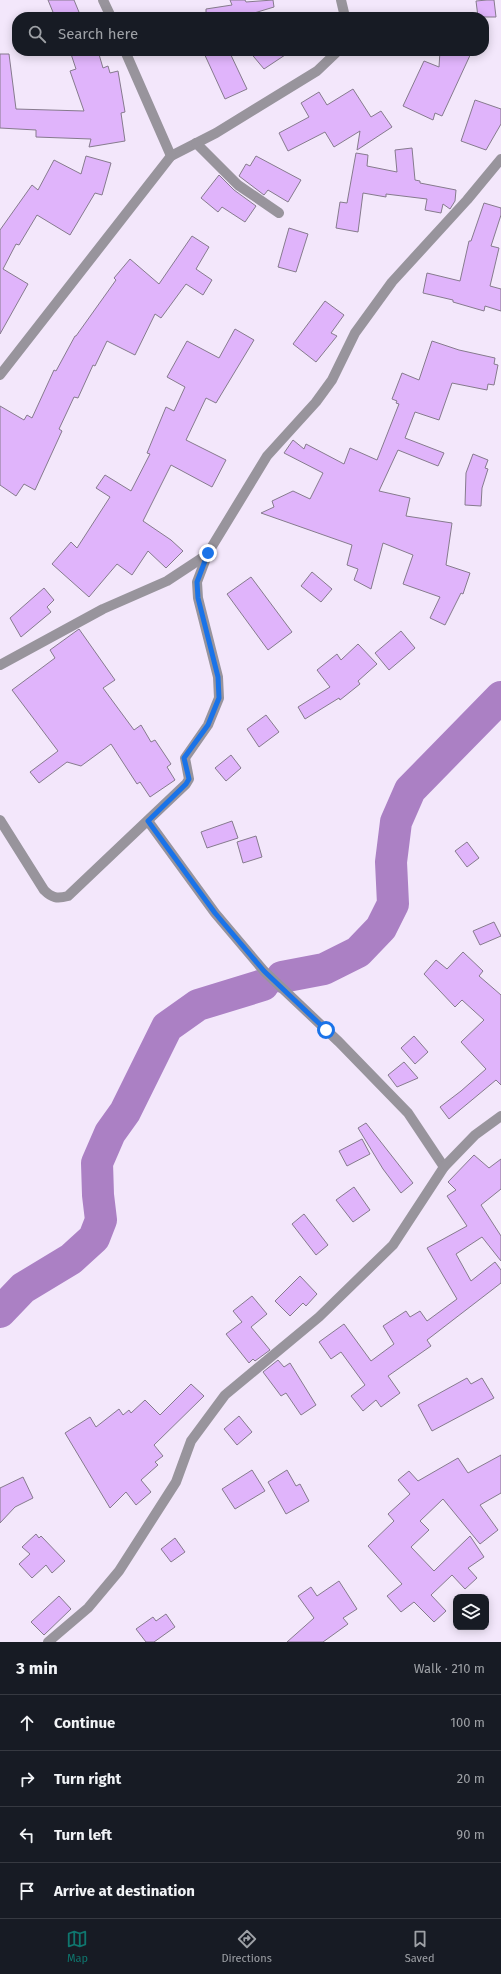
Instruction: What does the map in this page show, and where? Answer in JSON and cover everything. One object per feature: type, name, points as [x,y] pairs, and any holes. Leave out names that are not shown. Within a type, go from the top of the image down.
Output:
[{"type":"street","points":[[104,0],[109,12]]},
{"type":"street","points":[[341,0],[344,12]]},
{"type":"street","points":[[127,56],[170,156]]},
{"type":"street","points":[[0,375],[170,156],[196,143],[317,71],[333,56]]},
{"type":"street","points":[[196,143],[238,185],[279,213]]},
{"type":"street","points":[[0,820],[44,890],[50,897],[59,899],[68,896],[186,784],[189,779],[184,758],[208,725],[219,698],[218,677],[198,598],[197,582],[208,553],[267,456],[316,402],[332,380],[356,333],[392,282],[467,200],[501,159]]},
{"type":"street","points":[[0,665],[103,608],[167,581],[197,563],[208,553]]},
{"type":"street","points":[[148,821],[215,913],[259,965],[339,1042],[408,1113],[444,1167]]},
{"type":"street","points":[[48,1642],[88,1608],[119,1571],[176,1482],[191,1441],[224,1395],[318,1317],[392,1245],[444,1167],[475,1135],[501,1116]]},
{"type":"building","points":[[48,0],[74,0],[79,12],[53,12]]},
{"type":"building","points":[[230,0],[245,0],[246,2],[273,0],[274,7],[258,12],[206,12],[206,9],[232,5]]},
{"type":"building","points":[[494,0],[496,17],[489,17],[489,12],[477,12],[476,1]]},
{"type":"building","points":[[0,54],[9,54],[16,109],[84,111],[70,71],[76,69],[72,56],[99,56],[103,68],[108,66],[110,73],[118,71],[125,112],[121,113],[125,141],[89,147],[91,139],[36,137],[36,130],[0,128]]},
{"type":"building","points":[[205,56],[231,56],[247,89],[225,99]]},
{"type":"building","points":[[253,56],[284,56],[264,69]]},
{"type":"building","points":[[440,56],[470,56],[442,116],[435,113],[433,120],[403,106],[424,61],[439,67]]},
{"type":"building","points":[[353,89],[371,117],[381,111],[392,127],[357,150],[360,131],[334,147],[325,132],[288,151],[279,133],[309,117],[301,103],[319,92],[327,105]]},
{"type":"building","points":[[475,100],[501,109],[501,124],[486,150],[461,141]]},
{"type":"building","points":[[412,148],[415,180],[420,181],[420,183],[456,190],[455,201],[450,209],[443,204],[441,213],[425,210],[427,199],[386,194],[386,197],[363,193],[358,232],[336,228],[340,202],[347,203],[356,153],[368,155],[367,166],[397,172],[395,150]]},
{"type":"building","points":[[86,156],[111,163],[102,195],[95,193],[70,235],[37,215],[19,245],[16,244],[3,269],[28,284],[0,334],[0,230],[32,185],[38,190],[54,160],[81,174]]},
{"type":"building","points":[[256,156],[301,180],[288,202],[268,190],[264,195],[239,176],[246,164],[250,166]]},
{"type":"building","points":[[219,175],[234,190],[256,206],[245,222],[222,207],[218,212],[201,198]]},
{"type":"building","points":[[484,203],[501,208],[501,215],[491,246],[499,248],[490,286],[501,289],[501,311],[485,306],[484,311],[453,302],[453,300],[423,293],[427,273],[460,281],[469,241],[471,241]]},
{"type":"building","points":[[289,228],[308,234],[296,272],[278,267]]},
{"type":"building","points":[[192,236],[209,247],[196,269],[212,280],[203,295],[186,284],[161,318],[155,314],[135,355],[107,341],[95,366],[93,365],[78,398],[74,397],[59,429],[62,431],[35,490],[24,484],[16,496],[0,485],[0,406],[24,420],[27,415],[32,418],[54,370],[56,371],[75,336],[116,280],[114,278],[130,259],[159,284]]},
{"type":"building","points":[[325,301],[344,315],[331,333],[337,336],[316,362],[293,344]]},
{"type":"building","points":[[235,329],[254,340],[216,403],[206,398],[186,440],[226,460],[212,487],[171,465],[143,521],[171,540],[183,551],[166,568],[148,551],[132,575],[117,564],[89,597],[52,564],[71,542],[77,548],[110,497],[96,488],[105,475],[131,491],[150,454],[147,453],[166,407],[174,411],[185,387],[167,377],[187,341],[219,358]]},
{"type":"building","points":[[432,341],[459,350],[495,358],[494,364],[498,365],[494,385],[488,384],[487,390],[452,383],[439,420],[415,412],[405,438],[444,453],[438,466],[398,450],[379,491],[410,498],[406,516],[452,523],[446,565],[470,573],[463,594],[461,593],[445,625],[430,618],[440,597],[403,584],[413,555],[383,543],[371,589],[354,580],[358,569],[347,565],[352,545],[261,513],[274,507],[272,501],[293,491],[310,499],[323,473],[284,453],[293,440],[304,449],[306,444],[344,464],[350,448],[377,460],[399,404],[396,403],[397,401],[392,399],[402,373],[419,380]]},
{"type":"building","points":[[473,454],[488,460],[485,468],[488,469],[482,488],[481,506],[465,505],[466,473]]},
{"type":"building","points":[[312,572],[332,589],[321,602],[301,586]]},
{"type":"building","points":[[251,577],[292,632],[268,650],[227,594]]},
{"type":"building","points":[[44,588],[54,600],[47,607],[51,612],[21,637],[10,618]]},
{"type":"building","points":[[79,629],[115,680],[103,688],[134,730],[141,725],[151,742],[155,740],[171,764],[167,767],[175,780],[150,797],[140,782],[137,784],[111,744],[81,766],[67,762],[39,783],[30,772],[58,751],[12,690],[55,658],[50,650]]},
{"type":"building","points":[[401,631],[415,648],[389,670],[375,653]]},
{"type":"building","points":[[358,644],[377,664],[358,681],[360,684],[340,700],[339,698],[305,719],[298,707],[330,687],[317,670],[337,654],[341,660]]},
{"type":"building","points":[[266,715],[279,732],[259,747],[247,729]]},
{"type":"building","points":[[231,755],[241,768],[226,781],[215,768]]},
{"type":"building","points":[[232,821],[238,838],[207,848],[201,832]]},
{"type":"building","points":[[256,836],[262,857],[243,863],[237,842]]},
{"type":"building","points":[[467,842],[479,858],[467,867],[455,851]]},
{"type":"building","points":[[494,922],[501,936],[480,945],[473,931]]},
{"type":"building","points":[[463,952],[483,971],[479,976],[501,995],[501,1085],[496,1080],[449,1119],[440,1107],[486,1069],[461,1042],[484,1020],[462,1000],[455,1007],[424,974],[436,960],[447,969]]},
{"type":"building","points":[[414,1036],[428,1052],[415,1064],[401,1048]]},
{"type":"building","points":[[404,1062],[418,1078],[397,1087],[388,1075]]},
{"type":"building","points":[[366,1123],[413,1183],[401,1193],[383,1169],[358,1128]]},
{"type":"building","points":[[362,1139],[370,1154],[347,1166],[339,1151]]},
{"type":"building","points":[[474,1155],[489,1168],[501,1159],[501,1189],[481,1205],[501,1236],[501,1261],[482,1237],[456,1254],[471,1281],[495,1262],[501,1270],[501,1283],[427,1340],[431,1346],[388,1376],[400,1393],[381,1407],[376,1400],[363,1411],[351,1396],[365,1385],[341,1352],[331,1359],[319,1342],[344,1324],[371,1361],[394,1344],[383,1326],[406,1311],[410,1317],[420,1311],[427,1321],[457,1299],[427,1248],[467,1226],[447,1196],[456,1190],[448,1182]]},
{"type":"building","points":[[354,1187],[370,1210],[353,1222],[336,1200]]},
{"type":"building","points":[[304,1214],[328,1245],[316,1255],[292,1224]]},
{"type":"building","points":[[300,1276],[317,1294],[306,1306],[303,1303],[290,1316],[275,1301]]},
{"type":"building","points":[[252,1296],[267,1314],[251,1327],[270,1350],[255,1361],[253,1359],[249,1363],[226,1334],[242,1322],[233,1311]]},
{"type":"building","points":[[278,1360],[284,1367],[290,1363],[316,1405],[301,1415],[286,1393],[281,1396],[263,1372]]},
{"type":"building","points":[[467,1378],[471,1384],[482,1378],[494,1398],[432,1431],[418,1405]]},
{"type":"building","points":[[191,1384],[204,1396],[154,1445],[163,1456],[155,1462],[158,1465],[141,1480],[151,1492],[136,1505],[126,1492],[110,1508],[65,1433],[90,1417],[96,1427],[119,1409],[123,1415],[129,1410],[131,1413],[145,1400],[160,1415]]},
{"type":"building","points":[[239,1416],[252,1432],[237,1445],[224,1429]]},
{"type":"building","points":[[501,1455],[501,1493],[480,1505],[498,1530],[480,1544],[443,1499],[420,1521],[429,1530],[411,1547],[434,1571],[470,1536],[484,1557],[468,1568],[477,1578],[465,1589],[452,1575],[431,1595],[446,1611],[434,1622],[414,1602],[401,1612],[387,1596],[402,1584],[368,1546],[394,1521],[388,1514],[410,1494],[398,1480],[409,1471],[418,1481],[458,1458],[468,1473]]},
{"type":"building","points":[[252,1470],[265,1491],[235,1509],[222,1489]]},
{"type":"building","points":[[287,1470],[296,1486],[300,1484],[309,1501],[286,1514],[268,1482]]},
{"type":"building","points":[[23,1477],[33,1498],[15,1507],[0,1523],[0,1488]]},
{"type":"building","points":[[36,1534],[39,1538],[41,1536],[65,1561],[52,1573],[46,1565],[32,1578],[19,1564],[30,1554],[22,1547]]},
{"type":"building","points":[[175,1538],[185,1552],[171,1562],[161,1549]]},
{"type":"building","points":[[339,1581],[357,1609],[343,1618],[348,1624],[323,1642],[287,1642],[314,1618],[298,1596],[311,1587],[317,1596]]},
{"type":"building","points":[[59,1596],[71,1609],[44,1635],[31,1622]]},
{"type":"building","points":[[166,1614],[175,1627],[154,1642],[146,1642],[136,1629],[153,1617],[156,1621]]},
{"type":"waterway","points":[[282,977],[324,969],[358,952],[381,928],[393,904],[391,862],[396,822],[410,790],[501,697]]},
{"type":"waterway","points":[[0,1312],[23,1288],[71,1259],[94,1238],[101,1220],[98,1195],[97,1163],[110,1133],[125,1112],[167,1027],[198,1005],[263,985]]},
{"type":"route","points":[[208,553],[197,582],[198,598],[218,677],[219,698],[208,725],[184,758],[189,779],[186,784],[148,821],[215,913],[264,971],[326,1030]]}]
